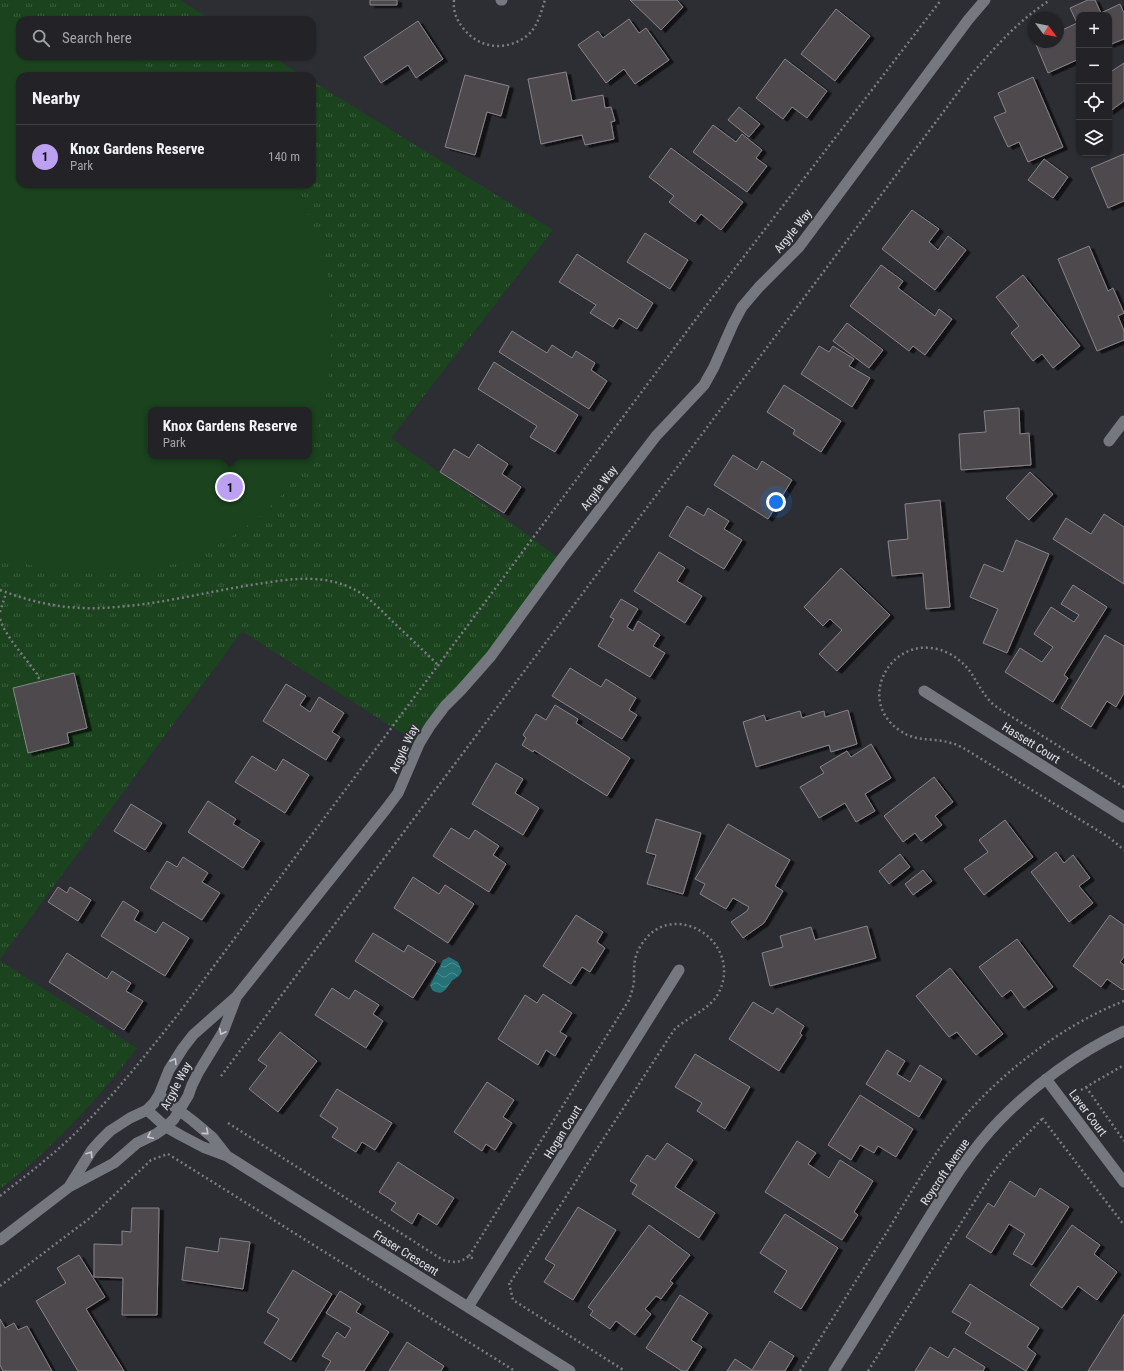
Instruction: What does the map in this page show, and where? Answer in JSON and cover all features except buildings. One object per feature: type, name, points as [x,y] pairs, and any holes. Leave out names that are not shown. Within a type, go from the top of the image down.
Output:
[{"type":"street","name":"Argyle Way","points":[[69,1187],[92,1150],[100,1141],[120,1125],[147,1110],[154,1103],[159,1095],[169,1070],[190,1039],[237,996],[398,794],[419,744],[444,706],[466,685],[491,656],[561,560],[656,436],[704,385],[742,307],[759,287],[798,247],[968,20],[986,0]]},
{"type":"street","points":[[1109,441],[1124,421]]},
{"type":"street","name":"Hassett Court","points":[[924,691],[1124,817]]},
{"type":"street","name":"Hogan Court","points":[[468,1307],[679,970]]},
{"type":"street","name":"Argyle Way","points":[[0,1240],[69,1187],[114,1162],[137,1143],[166,1127],[180,1111],[198,1072],[223,1032],[237,996]]},
{"type":"street","name":"Roycroft Avenue","points":[[834,1371],[940,1200],[979,1144],[999,1120],[1046,1079],[1092,1048],[1124,1031]]},
{"type":"street","name":"Laver Court","points":[[1046,1079],[1124,1182]]},
{"type":"street","name":"Fraser Crescent","points":[[159,1095],[212,1137],[228,1156]]},
{"type":"street","name":"Fraser Crescent","points":[[147,1110],[166,1127],[203,1147],[228,1156],[570,1371]]},
{"type":"path","points":[[454,0],[454,14],[459,23],[472,38],[480,44],[500,46],[516,42],[528,35],[536,27],[545,0]]},
{"type":"path","points":[[0,1196],[57,1150],[84,1124],[152,1047],[176,1017],[696,319],[941,0]]},
{"type":"path","points":[[218,1080],[970,75],[995,46],[1019,23],[1050,0]]},
{"type":"path","points":[[0,590],[33,602],[83,609],[117,607],[269,583],[302,579],[323,579],[337,582],[368,598],[438,665]]},
{"type":"path","points":[[0,612],[6,593]]},
{"type":"path","points":[[0,619],[8,636],[37,674],[40,681]]},
{"type":"path","points":[[1081,1090],[1124,1065]]},
{"type":"path","points":[[1086,1087],[1124,1141]]},
{"type":"path","points":[[868,1371],[990,1177],[1007,1155],[1043,1117],[1124,1225]]},
{"type":"path","points":[[224,1120],[443,1260],[452,1263],[463,1260],[469,1256],[480,1264]]},
{"type":"path","points":[[0,1286],[90,1218],[151,1160],[168,1154],[171,1150]]},
{"type":"path","points":[[168,1154],[515,1371]]},
{"type":"path","points":[[506,1281],[510,1283],[513,1300],[625,1371]]},
{"type":"green space","points":[[0,0],[180,0],[206,16],[16,16],[16,60],[277,60],[297,72],[16,72],[16,188],[316,188],[316,83],[553,230],[391,438],[561,560],[419,744],[242,631],[0,959]]},
{"type":"green space","points":[[0,15],[16,18],[16,60],[135,60],[157,72],[16,72],[16,188],[296,188],[324,254],[329,288],[331,340],[325,396],[312,442],[312,407],[148,407],[148,459],[304,459],[294,479],[278,499],[248,525],[232,536],[197,555],[159,568],[138,572],[74,572],[29,565],[0,556]]},
{"type":"green space","points":[[0,961],[137,1048],[106,1087],[73,1123],[38,1157],[0,1189]]},
{"type":"water","points":[[449,957],[458,962],[462,971],[444,991],[439,993],[435,992],[430,985],[443,960]]},
{"type":"place","name":"Knox Gardens Reserve","points":[[230,487]]}]
